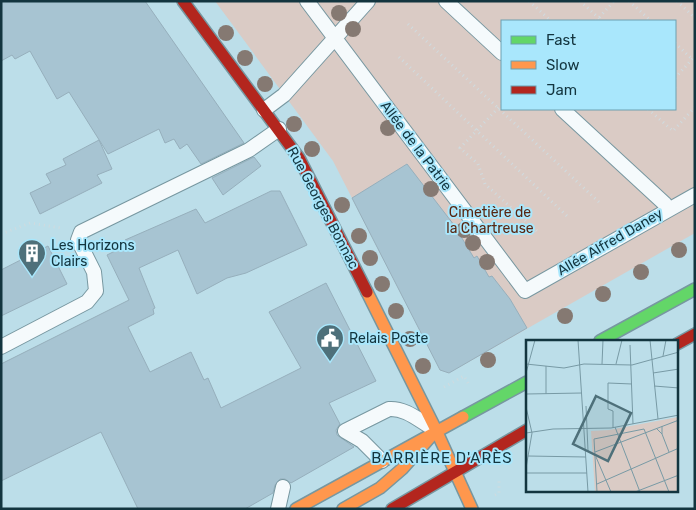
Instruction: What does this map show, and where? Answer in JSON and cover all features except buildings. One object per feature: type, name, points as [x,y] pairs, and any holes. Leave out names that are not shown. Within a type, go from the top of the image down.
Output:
[{"type":"main road","name":"Rue Georges Bonnac","points":[[183,1],[279,129],[303,166],[436,430],[472,509]]},
{"type":"main road","points":[[602,340],[695,288]]},
{"type":"main road","points":[[678,343],[695,334]]},
{"type":"main road","points":[[296,509],[436,430],[526,383]]},
{"type":"main road","points":[[343,509],[380,488],[402,470],[436,430]]},
{"type":"main road","points":[[392,509],[526,431]]},
{"type":"lane","name":"Allée de la Patrie","points":[[307,1],[525,291]]},
{"type":"lane","points":[[264,110],[284,95],[368,1]]},
{"type":"lane","points":[[446,1],[501,52]]},
{"type":"lane","points":[[563,110],[665,204],[668,209]]},
{"type":"lane","points":[[1,347],[87,302],[96,292],[94,272],[78,240],[81,232],[249,150],[279,129]]},
{"type":"lane","points":[[695,187],[693,189],[695,194]]},
{"type":"lane","name":"Allée Alfred Daney","points":[[525,291],[695,194]]},
{"type":"lane","points":[[382,461],[362,441],[345,432],[389,409],[397,408],[436,430]]},
{"type":"lane","points":[[278,509],[283,487]]},
{"type":"path","points":[[529,1],[550,20]]},
{"type":"path","points":[[580,1],[599,20],[614,1]]},
{"type":"path","points":[[629,1],[650,20]]},
{"type":"path","points":[[677,1],[695,18]]},
{"type":"path","points":[[408,24],[601,204]]},
{"type":"path","points":[[676,44],[693,57],[676,77]]},
{"type":"path","points":[[398,57],[567,216]]},
{"type":"path","points":[[501,105],[478,132],[460,148],[478,164],[485,184],[538,232]]},
{"type":"path","points":[[649,110],[673,131],[695,107]]},
{"type":"path","points":[[1,234],[30,223],[81,232]]},
{"type":"green space","name":"Cimetière de la Chartreuse","points":[[215,1],[695,1],[695,233],[449,373],[440,370],[333,161]]},
{"type":"traffic: fast","points":[[602,340],[695,289]]},
{"type":"traffic: fast","points":[[463,417],[526,383]]},
{"type":"traffic: slow","points":[[367,292],[436,430],[472,509]]},
{"type":"traffic: slow","points":[[296,509],[463,417]]},
{"type":"traffic: slow","points":[[343,509],[380,488],[402,469],[432,435]]},
{"type":"traffic: jam","points":[[183,1],[299,158],[367,292]]},
{"type":"traffic: jam","points":[[678,343],[695,334]]},
{"type":"traffic: jam","points":[[392,509],[526,431]]},
{"type":"place","name":"Les Horizons Clairs","points":[[32,277]]},
{"type":"place","name":"Relais Poste","points":[[330,362]]},
{"type":"district","name":"BARRIÈRE D'ARÈS","points":[[442,458]]}]
